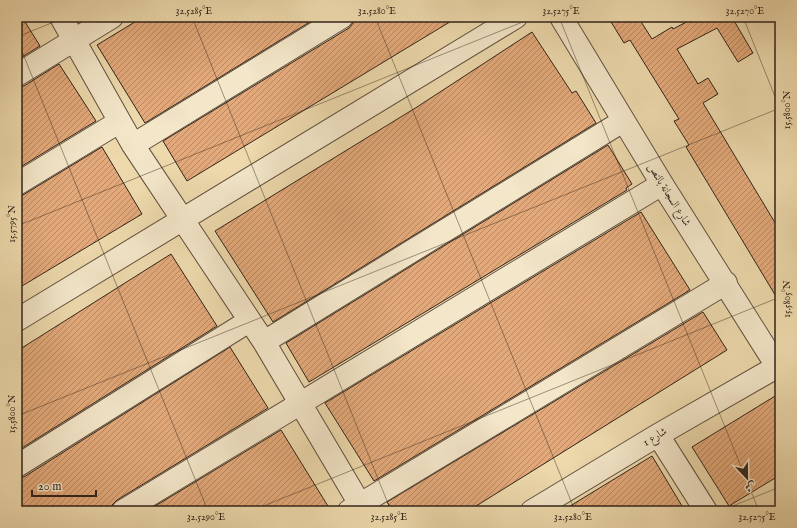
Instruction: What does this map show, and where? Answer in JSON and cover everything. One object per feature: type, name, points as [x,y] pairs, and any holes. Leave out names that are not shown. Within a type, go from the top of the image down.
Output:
[{"type":"street","points":[[61,17],[133,145],[264,342],[301,402],[358,509],[726,283]]},
{"type":"street","points":[[17,75],[112,17]]},
{"type":"street","points":[[133,145],[342,17]]},
{"type":"street","points":[[17,320],[516,17]]},
{"type":"street","name":"شارع السجانة بالنص","points":[[561,17],[662,184],[779,368]]},
{"type":"street","points":[[264,342],[623,121]]},
{"type":"street","points":[[17,184],[119,122]]},
{"type":"street","points":[[123,511],[662,184]]},
{"type":"street","points":[[17,466],[249,320]]},
{"type":"street","name":"شارع 1","points":[[532,511],[658,435],[779,368]]},
{"type":"street","points":[[658,435],[706,511]]},
{"type":"building","points":[[17,17],[22,17],[40,46],[17,60]]},
{"type":"building","points":[[143,17],[318,17],[145,123],[97,45]]},
{"type":"building","points":[[354,17],[458,17],[187,181],[163,141],[349,28],[353,23]]},
{"type":"building","points":[[608,17],[638,17],[652,39],[672,27],[673,29],[696,17],[737,17],[733,19],[753,53],[738,62],[717,28],[677,49],[698,84],[708,78],[718,94],[703,103],[780,231],[780,303],[686,147],[689,145],[674,121],[679,119],[630,40],[624,43]]},
{"type":"building","points":[[532,32],[572,93],[576,91],[596,123],[273,322],[215,231],[417,107]]},
{"type":"building","points":[[59,64],[96,121],[17,169],[17,87],[24,86]]},
{"type":"building","points":[[608,145],[632,184],[626,188],[627,190],[309,382],[286,343]]},
{"type":"building","points":[[102,147],[142,214],[17,289],[17,196],[23,195]]},
{"type":"building","points":[[641,212],[690,290],[374,481],[325,403]]},
{"type":"building","points":[[171,254],[217,326],[17,451],[17,351]]},
{"type":"building","points":[[703,312],[727,350],[468,511],[393,511],[387,502]]},
{"type":"building","points":[[230,347],[268,408],[117,500],[112,505],[111,511],[17,511],[17,478],[24,477]]},
{"type":"building","points":[[780,393],[780,475],[729,506],[692,447]]},
{"type":"building","points":[[281,430],[331,511],[147,511]]},
{"type":"building","points":[[652,456],[685,511],[562,511],[593,492]]}]
